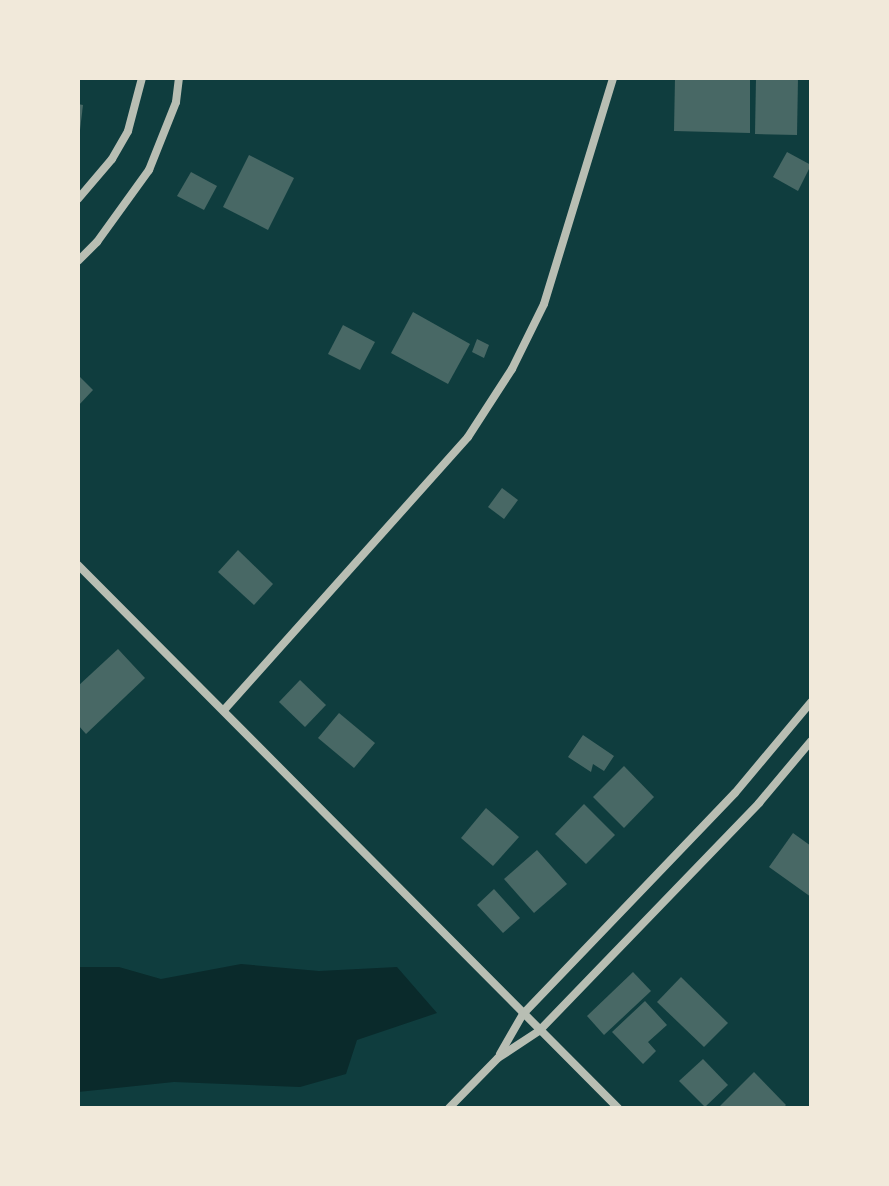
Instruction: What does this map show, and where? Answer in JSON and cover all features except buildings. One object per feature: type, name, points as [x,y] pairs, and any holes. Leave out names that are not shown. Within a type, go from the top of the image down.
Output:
[{"type":"street","points":[[78,199],[112,159],[128,131],[142,78]]},
{"type":"street","points":[[78,261],[97,242],[149,170],[176,102],[179,78]]},
{"type":"street","points":[[224,710],[468,437],[512,369],[544,304],[613,78]]},
{"type":"street","points":[[78,565],[618,1108]]},
{"type":"street","points":[[498,1058],[523,1014],[735,793],[811,702]]},
{"type":"street","points":[[449,1108],[498,1058],[539,1031],[759,803],[811,741]]},
{"type":"water","points":[[241,964],[319,971],[397,967],[437,1013],[357,1040],[346,1074],[300,1087],[174,1082],[78,1092],[78,967],[119,967],[161,979]]}]
